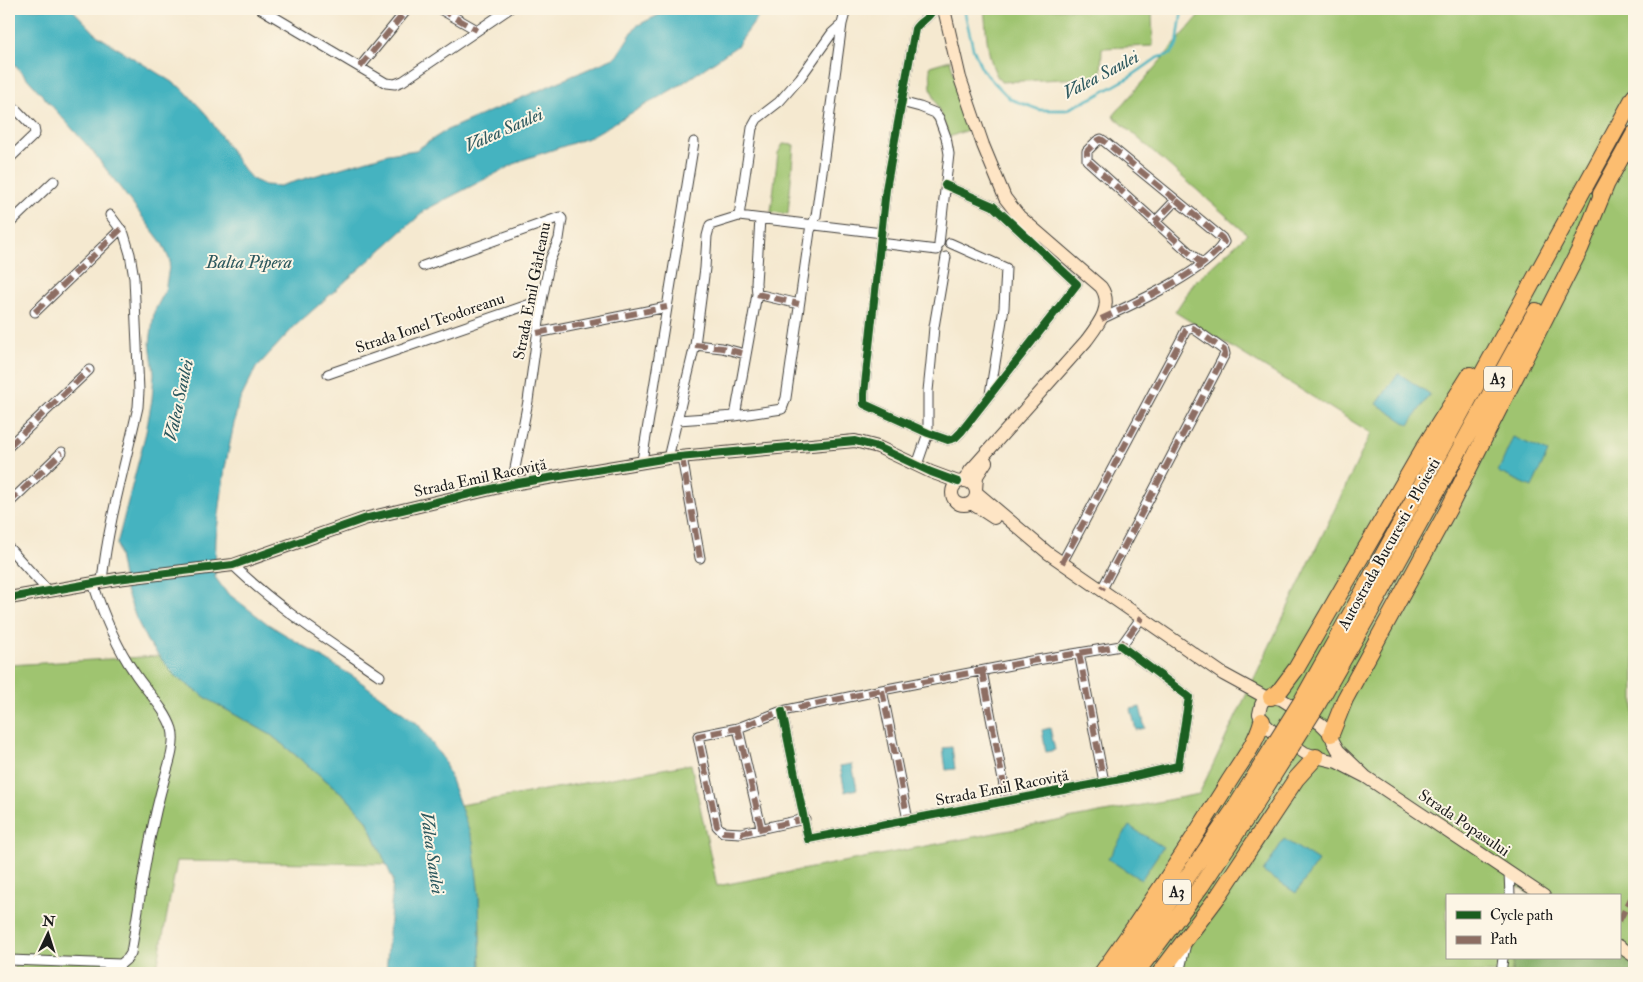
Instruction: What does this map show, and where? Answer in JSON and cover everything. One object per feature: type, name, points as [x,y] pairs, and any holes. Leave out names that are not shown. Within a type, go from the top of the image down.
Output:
[{"type":"highway","name":"Autostrada Bucuresti - Ploiesti","points":[[1136,973],[1201,886],[1634,97]]},
{"type":"highway","name":"Autostrada Bucuresti - Ploiesti","points":[[1117,973],[1168,904],[1241,812],[1316,707],[1634,134]]},
{"type":"highway","points":[[1332,737],[1345,699],[1449,508],[1580,249],[1606,185]]},
{"type":"highway","points":[[1269,698],[1278,693],[1296,669],[1433,433],[1504,320],[1532,282]]},
{"type":"highway","points":[[1102,973],[1132,931],[1255,740],[1259,731],[1260,715]]},
{"type":"highway","points":[[1160,973],[1219,894],[1296,779],[1319,757]]},
{"type":"street","points":[[261,9],[386,83],[395,84],[509,9]]},
{"type":"street","points":[[440,9],[477,30]]},
{"type":"street","points":[[678,420],[735,416],[782,409],[786,398],[810,231],[816,216],[842,24],[846,9]]},
{"type":"street","points":[[933,9],[927,19],[915,29],[901,102],[886,189],[864,404],[948,440],[955,438],[961,432],[1077,284],[993,206],[945,185]]},
{"type":"street","points":[[944,9],[960,78],[983,145],[1005,198],[1019,216],[1101,287],[1105,293],[1106,301],[1102,319],[1073,357],[959,484]]},
{"type":"street","points":[[360,67],[405,12]]},
{"type":"street","points":[[739,216],[752,128],[757,119],[779,102],[800,78],[832,33],[842,24]]},
{"type":"street","points":[[9,102],[34,128],[35,133],[9,159]]},
{"type":"street","points":[[901,102],[935,113],[939,118],[946,138],[949,154],[938,247],[941,256],[946,257]]},
{"type":"street","points":[[1102,319],[1193,271],[1202,264],[1224,242],[1222,238],[1104,141],[1101,139],[1097,141],[1087,151],[1088,160],[1202,264]]},
{"type":"street","points":[[642,461],[694,142]]},
{"type":"street","points":[[9,224],[54,181]]},
{"type":"street","points":[[1156,222],[1176,200]]},
{"type":"street","points":[[9,960],[120,964],[128,958],[131,952],[144,863],[168,765],[173,734],[160,707],[128,663],[99,604],[97,582],[104,564],[138,408],[140,391],[134,278],[130,254],[124,234],[110,215]]},
{"type":"street","points":[[668,458],[695,345],[706,268],[707,236],[710,225],[739,216],[882,233]]},
{"type":"street","name":"Strada Emil Gârleanu","points":[[423,266],[561,218],[559,240],[550,260],[542,300],[528,401],[512,484]]},
{"type":"street","points":[[735,416],[757,294],[760,219]]},
{"type":"street","points":[[35,312],[121,229]]},
{"type":"street","points":[[880,243],[938,247],[943,242],[950,243],[1006,268],[1004,308],[989,397]]},
{"type":"street","points":[[917,465],[928,433],[928,391],[934,327],[946,257],[952,253],[953,248],[950,243]]},
{"type":"street","points":[[757,294],[799,304]]},
{"type":"street","name":"Strada Ionel Teodoreanu","points":[[328,374],[542,300]]},
{"type":"street","points":[[537,333],[667,307]]},
{"type":"street","points":[[1062,563],[1186,330],[1193,328],[1224,350],[1224,354],[1102,589]]},
{"type":"street","points":[[695,345],[722,348],[745,354]]},
{"type":"street","points":[[9,446],[89,370]]},
{"type":"street","points":[[935,473],[952,473],[963,468],[1017,414],[1023,413]]},
{"type":"street","points":[[974,495],[982,467],[1019,424],[1023,413]]},
{"type":"street","name":"Strada Emil Racoviță","points":[[9,598],[117,579],[218,568],[364,519],[512,484],[642,461],[855,441],[872,444],[935,473],[937,478],[959,484],[972,484],[974,495],[1034,546],[1048,553],[1102,589],[1223,674],[1244,692],[1260,715]]},
{"type":"street","points":[[9,502],[62,452]]},
{"type":"street","points":[[682,456],[700,558]]},
{"type":"street","name":"Strada Emil Racoviță","points":[[959,484],[953,496],[957,502],[964,504],[974,495]]},
{"type":"street","points":[[9,548],[48,591]]},
{"type":"street","points":[[233,564],[258,587],[304,623],[380,676]]},
{"type":"street","points":[[805,819],[741,832],[723,832],[717,826],[698,736],[738,728],[782,712],[882,690],[1123,644],[1142,617]]},
{"type":"street","name":"Strada Emil Racoviță","points":[[782,712],[808,839],[1178,766],[1189,697],[1123,644]]},
{"type":"street","points":[[1079,653],[1104,782]]},
{"type":"street","name":"Strada Emil Racoviță","points":[[982,671],[1006,801]]},
{"type":"street","name":"Strada Emil Racoviță","points":[[1223,674],[1269,698]]},
{"type":"street","points":[[882,690],[908,820]]},
{"type":"street","points":[[1260,715],[1260,705],[1269,698]]},
{"type":"street","name":"Strada Popasului","points":[[1269,698],[1281,698],[1321,724],[1332,737],[1338,750],[1366,777]]},
{"type":"street","name":"Strada Popasului","points":[[1260,715],[1272,731],[1305,753],[1337,762],[1366,777],[1541,894]]},
{"type":"street","points":[[738,728],[761,827]]},
{"type":"street","points":[[1319,757],[1330,750],[1332,737]]},
{"type":"street","points":[[1509,872],[1510,894]]},
{"type":"street","points":[[1179,973],[1188,937]]},
{"type":"street","points":[[1620,947],[1634,956]]},
{"type":"street","points":[[1501,973],[1503,960]]},
{"type":"street","points":[[120,964],[124,973]]},
{"type":"green space","points":[[984,9],[1152,9],[1153,46],[1102,48],[1101,77],[1001,82],[992,65]]},
{"type":"green space","points":[[1205,9],[1634,9],[1634,965],[1620,956],[1620,894],[1529,894],[1515,884],[1514,894],[1446,894],[1446,960],[1513,960],[1512,973],[481,973],[479,896],[460,805],[691,764],[717,886],[1199,794],[1371,433],[1175,312],[1194,283],[1247,234],[1113,116]]},
{"type":"green space","points":[[950,60],[970,129],[949,137],[931,89],[930,66]]},
{"type":"green space","points":[[783,144],[794,145],[788,214],[771,212],[778,153]]},
{"type":"green space","points":[[159,656],[176,677],[211,701],[271,735],[345,796],[367,820],[387,864],[177,861],[156,973],[14,973],[16,958],[9,958],[9,665]]},
{"type":"green space","points":[[1620,956],[1634,965],[1634,973],[1512,973],[1513,960],[1620,960]]},
{"type":"water","name":"Balta Pipera","points":[[9,9],[72,9],[98,36],[183,89],[207,115],[243,169],[252,179],[265,185],[280,186],[388,154],[416,150],[447,130],[616,57],[636,26],[671,9],[764,9],[737,46],[680,85],[588,138],[522,160],[427,209],[295,326],[256,368],[238,404],[225,468],[216,538],[215,577],[226,592],[268,624],[354,677],[418,724],[444,760],[473,842],[479,896],[481,973],[386,973],[393,880],[367,820],[345,796],[271,735],[211,701],[176,677],[147,641],[125,588],[117,544],[146,432],[152,399],[154,373],[150,343],[154,312],[165,291],[170,261],[162,243],[93,152],[9,58]]},
{"type":"water","points":[[1398,373],[1430,394],[1409,425],[1377,404]]},
{"type":"water","points":[[1513,437],[1548,452],[1532,487],[1498,472]]},
{"type":"water","points":[[1140,707],[1145,728],[1136,730],[1131,709]]},
{"type":"water","points":[[1050,728],[1055,750],[1046,752],[1042,730]]},
{"type":"water","points":[[952,747],[955,769],[946,770],[943,748]]},
{"type":"water","points":[[852,764],[857,789],[845,792],[840,766]]},
{"type":"water","points":[[1129,826],[1163,847],[1141,880],[1108,859]]},
{"type":"water","points":[[1284,839],[1318,861],[1296,893],[1263,872]]},
{"type":"waterway","name":"Valea Saulei","points":[[964,9],[973,48],[982,70],[1010,99],[1040,110],[1066,110],[1130,77],[1157,58],[1171,54],[1177,45],[1182,9]]},
{"type":"marked path","points":[[440,9],[477,30]]},
{"type":"marked path","points":[[360,67],[405,12]]},
{"type":"marked path","points":[[1176,200],[1101,139],[1087,151],[1087,160],[1202,264]]},
{"type":"marked path","points":[[1101,319],[1186,276],[1202,265],[1224,242],[1222,238],[1176,200],[1155,222]]},
{"type":"marked path","points":[[35,312],[121,229]]},
{"type":"marked path","points":[[757,294],[799,304]]},
{"type":"marked path","points":[[537,333],[667,307]]},
{"type":"marked path","points":[[1062,563],[1186,330],[1193,328],[1224,350],[1225,354],[1102,589]]},
{"type":"marked path","points":[[695,345],[722,348],[745,354]]},
{"type":"marked path","points":[[9,446],[89,370]]},
{"type":"marked path","points":[[9,503],[62,452]]},
{"type":"marked path","points":[[682,457],[700,558]]},
{"type":"marked path","points":[[805,819],[741,833],[723,832],[717,826],[698,736],[738,728],[782,711],[1031,661],[1121,646],[1142,617]]},
{"type":"marked path","points":[[1079,653],[1104,782]]},
{"type":"marked path","points":[[982,671],[1007,801]]},
{"type":"marked path","points":[[882,690],[908,820]]},
{"type":"marked path","points":[[738,728],[761,827]]},
{"type":"marked path","points":[[1620,919],[1634,893]]},
{"type":"cycle path","points":[[933,9],[929,16],[915,29],[886,189],[864,404],[948,440],[955,438],[961,432],[1077,284],[993,206],[945,185]]},
{"type":"cycle path","points":[[9,598],[117,579],[233,565],[364,519],[512,484],[668,458],[855,441],[878,447],[931,472],[958,482]]},
{"type":"cycle path","points":[[782,711],[808,839],[1126,778],[1178,766],[1189,697],[1121,646]]}]
